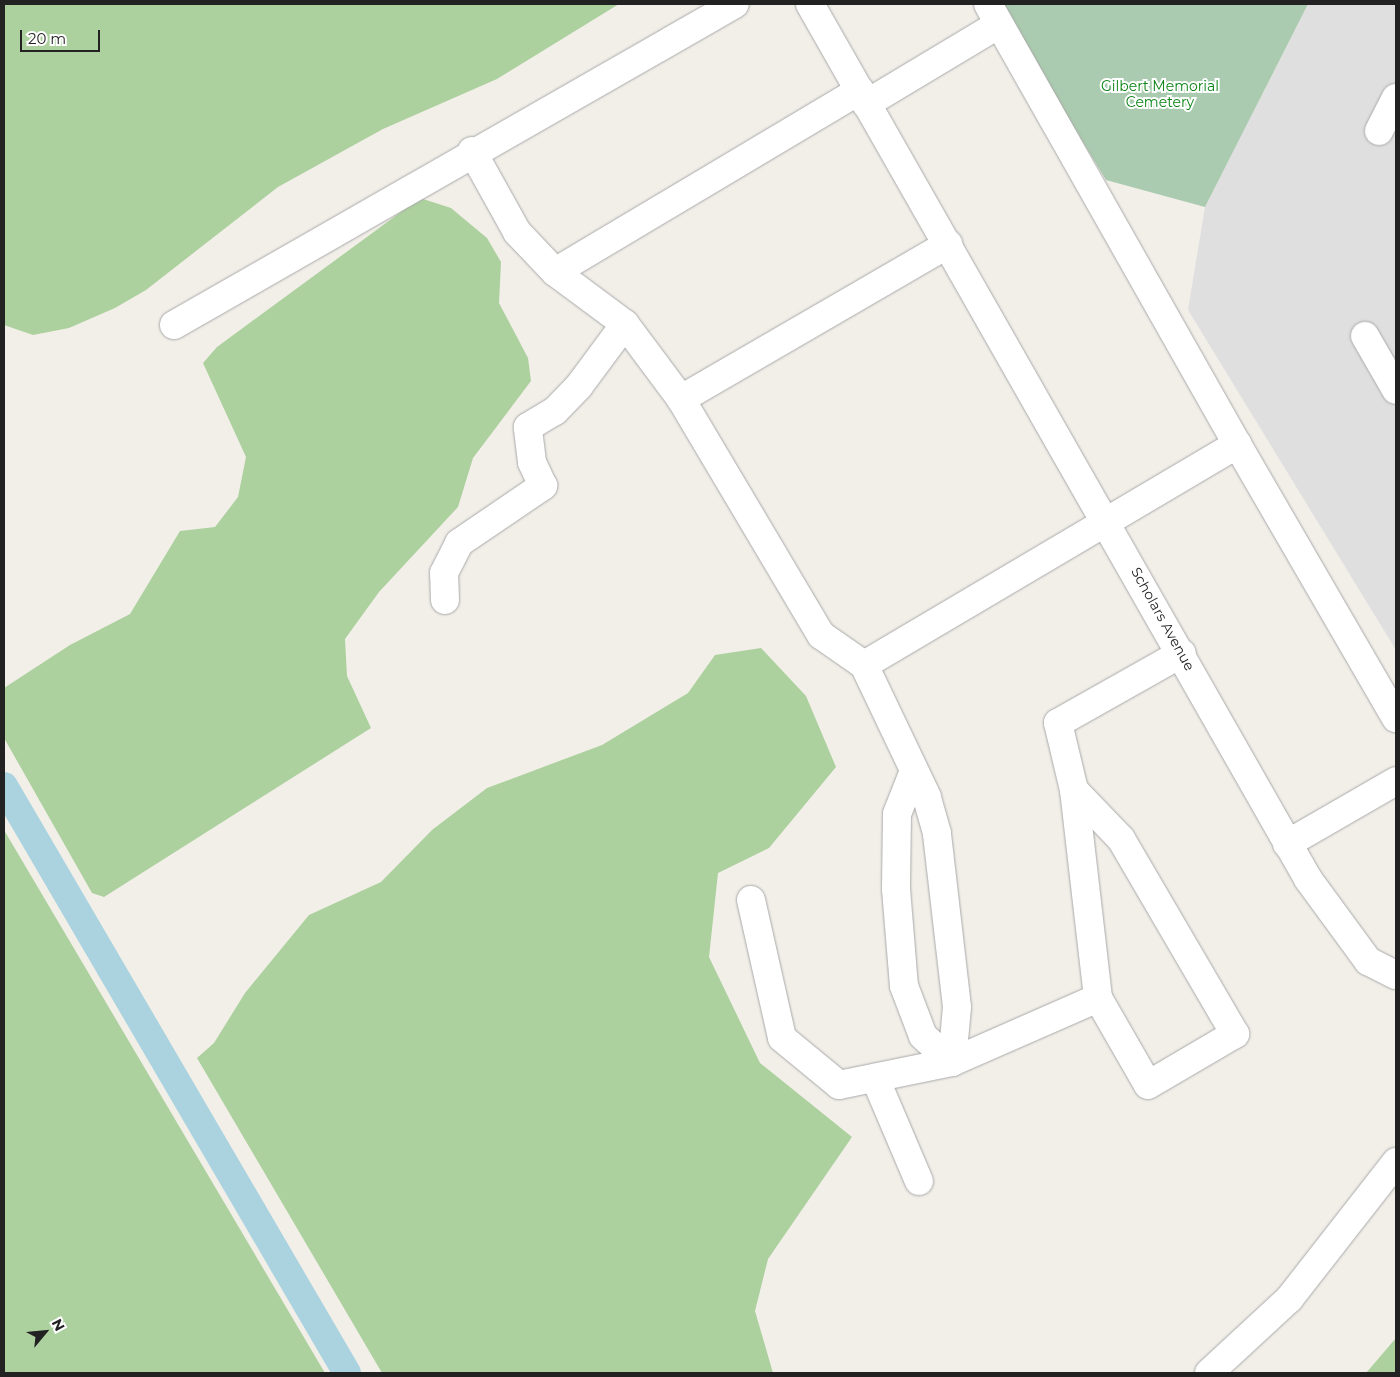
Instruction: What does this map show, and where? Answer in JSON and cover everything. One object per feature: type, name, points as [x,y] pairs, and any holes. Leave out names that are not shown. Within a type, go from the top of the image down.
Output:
[{"type":"street","points":[[174,325],[472,151],[735,4]]},
{"type":"street","name":"Scholars Avenue","points":[[810,4],[1107,520],[1287,844],[1368,961],[1396,975]]},
{"type":"street","points":[[555,272],[863,97],[994,14],[1237,444],[1396,718]]},
{"type":"street","points":[[1379,131],[1396,98]]},
{"type":"street","points":[[472,151],[516,232],[555,272],[625,324],[681,399],[821,635],[864,665],[914,771],[937,833],[957,1006],[952,1062]]},
{"type":"street","points":[[681,399],[948,244]]},
{"type":"street","points":[[445,600],[444,573],[458,543],[543,486],[532,462],[528,427],[555,411],[579,386],[625,324]]},
{"type":"street","points":[[1365,336],[1396,390]]},
{"type":"street","points":[[864,665],[1237,444]]},
{"type":"street","points":[[1074,790],[1121,838],[1235,1034],[1148,1085],[1098,998],[1074,790],[1058,723],[1182,653]]},
{"type":"street","points":[[914,771],[897,814],[896,889],[904,986],[923,1036],[952,1062]]},
{"type":"street","points":[[1287,844],[1396,781]]},
{"type":"street","points":[[751,900],[782,1038],[839,1085],[952,1062],[1098,998]]},
{"type":"street","points":[[875,1078],[919,1181]]},
{"type":"street","points":[[1209,1373],[1289,1299],[1396,1162]]},
{"type":"shaded area","points":[[1308,4],[1396,4],[1396,650],[1188,310],[1205,207]]},
{"type":"green space","points":[[4,4],[619,4],[497,79],[383,129],[278,187],[146,290],[115,308],[69,328],[33,335],[4,325]]},
{"type":"green space","name":"Gilbert Memorial Cemetery","points":[[999,4],[1308,4],[1205,207],[1106,180]]},
{"type":"green space","points":[[420,198],[451,208],[487,238],[501,262],[499,303],[528,358],[531,381],[473,458],[458,507],[379,592],[345,639],[347,676],[371,728],[104,897],[92,893],[4,738],[4,688],[70,645],[130,614],[180,531],[215,527],[238,497],[246,457],[203,363],[217,347]]},
{"type":"green space","points":[[761,648],[806,696],[836,767],[769,848],[718,873],[709,957],[760,1063],[852,1137],[768,1259],[755,1311],[773,1373],[382,1373],[197,1058],[214,1043],[245,993],[309,915],[381,882],[432,830],[487,788],[602,745],[688,693],[715,655]]},
{"type":"green space","points":[[4,830],[325,1373],[4,1373]]},
{"type":"green space","points":[[1396,1338],[1396,1373],[1366,1373]]},
{"type":"waterway","points":[[4,786],[347,1373]]}]
